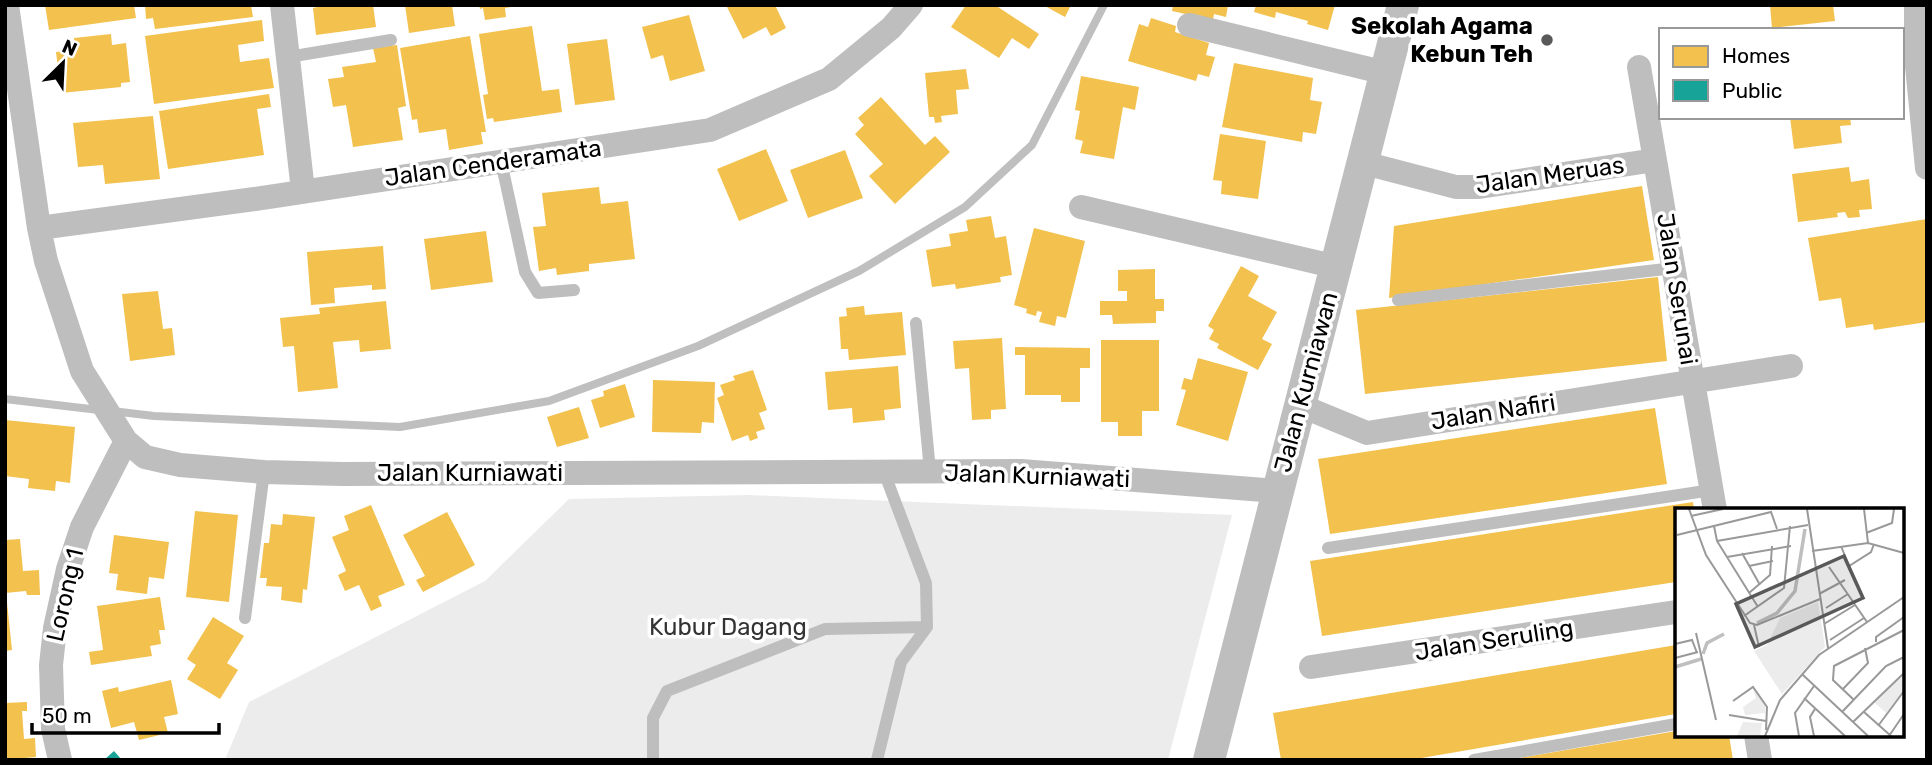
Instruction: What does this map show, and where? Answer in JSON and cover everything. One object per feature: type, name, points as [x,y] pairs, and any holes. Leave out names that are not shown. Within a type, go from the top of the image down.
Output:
[{"type":"street","name":"Jalan Kurniawati","points":[[7,5],[38,228],[47,261],[82,371],[122,435],[145,457],[180,465],[264,472],[369,474],[1021,471],[1277,491]]},
{"type":"street","points":[[282,5],[303,191]]},
{"type":"street","name":"Jalan Cenderamata","points":[[38,228],[710,130],[829,79],[891,28],[911,5]]},
{"type":"street","name":"Jalan Kurniawan","points":[[1209,760],[1404,5]]},
{"type":"street","points":[[1916,5],[1916,56],[1927,169]]},
{"type":"street","points":[[1189,25],[1386,73]]},
{"type":"street","name":"Jalan Serunai","points":[[1639,68],[1713,500]]},
{"type":"street","name":"Jalan Meruas","points":[[1364,163],[1456,187],[1479,187],[1655,160]]},
{"type":"street","points":[[1081,207],[1337,267]]},
{"type":"street","name":"Jalan Nafiri","points":[[1299,405],[1367,433],[1791,366]]},
{"type":"street","name":"Lorong 1","points":[[60,760],[53,729],[51,665],[55,628],[68,569],[82,527],[122,435]]},
{"type":"street","name":"Jalan Seruling","points":[[1311,667],[1675,612]]},
{"type":"street","points":[[1756,737],[1760,760]]},
{"type":"lane","points":[[288,57],[391,40]]},
{"type":"lane","points":[[501,161],[525,272],[538,293],[574,290]]},
{"type":"lane","points":[[1398,300],[1674,268]]},
{"type":"lane","points":[[916,323],[930,471]]},
{"type":"lane","points":[[244,618],[264,472]]},
{"type":"lane","points":[[877,760],[901,662],[927,627],[926,583],[884,472]]},
{"type":"lane","points":[[1328,548],[1713,500]]},
{"type":"lane","points":[[653,760],[653,718],[667,691],[825,629],[927,627]]},
{"type":"lane","points":[[1474,760],[1675,724]]},
{"type":"green space","name":"Kubur Dagang","points":[[748,495],[1232,515],[1168,760],[225,760],[249,702],[485,581],[569,499]]},
{"type":"building: Homes","points":[[45,5],[134,5],[136,18],[49,30]]},
{"type":"building: Homes","points":[[145,5],[251,5],[253,17],[155,29],[153,18],[146,19]]},
{"type":"building: Homes","points":[[326,5],[373,5],[376,27],[316,35],[313,8]]},
{"type":"building: Homes","points":[[405,5],[452,5],[455,26],[409,33]]},
{"type":"building: Homes","points":[[479,5],[511,7],[505,8],[506,17],[485,20],[483,8],[480,9]]},
{"type":"building: Homes","points":[[726,5],[775,5],[786,28],[771,36],[766,27],[743,39]]},
{"type":"building: Homes","points":[[966,5],[995,5],[1039,34],[1029,49],[1012,38],[999,58],[951,27]]},
{"type":"building: Homes","points":[[1043,5],[1071,5],[1065,17]]},
{"type":"building: Homes","points":[[1173,5],[1228,5],[1226,17],[1214,14],[1213,20],[1172,11]]},
{"type":"building: Homes","points":[[1256,5],[1335,5],[1328,30],[1276,12],[1275,18],[1254,12]]},
{"type":"building: Homes","points":[[1770,5],[1833,5],[1835,21],[1772,28]]},
{"type":"building: Homes","points":[[689,15],[705,71],[670,81],[663,55],[651,59],[642,27]]},
{"type":"building: Homes","points":[[1151,18],[1176,26],[1175,32],[1209,43],[1206,55],[1215,57],[1209,77],[1198,74],[1196,81],[1128,61],[1139,24],[1148,27]]},
{"type":"building: Homes","points":[[262,20],[264,41],[238,45],[240,62],[269,58],[274,88],[154,104],[145,36]]},
{"type":"building: Homes","points":[[532,26],[542,91],[559,89],[562,112],[494,122],[493,118],[487,119],[483,95],[488,94],[479,34]]},
{"type":"building: Homes","points":[[111,34],[112,45],[126,43],[130,82],[121,83],[121,87],[61,93],[56,52],[75,50],[74,38]]},
{"type":"building: Homes","points":[[470,36],[486,132],[481,132],[483,144],[449,150],[446,129],[419,133],[417,119],[412,120],[400,48]]},
{"type":"building: Homes","points":[[607,39],[615,100],[575,105],[567,44]]},
{"type":"building: Homes","points":[[397,45],[406,106],[398,108],[403,140],[353,147],[346,105],[333,107],[328,79],[344,77],[342,67],[376,62],[373,48]]},
{"type":"building: Homes","points":[[1234,63],[1313,78],[1310,100],[1322,102],[1316,134],[1303,132],[1302,142],[1222,127]]},
{"type":"building: Homes","points":[[966,69],[969,89],[956,90],[958,114],[941,116],[942,122],[935,123],[934,117],[929,117],[925,73]]},
{"type":"building: Homes","points":[[1081,76],[1139,87],[1135,110],[1123,107],[1114,159],[1080,153],[1083,141],[1075,139],[1080,111],[1075,110]]},
{"type":"building: Homes","points":[[269,94],[271,107],[257,109],[264,155],[168,169],[159,111]]},
{"type":"building: Homes","points":[[881,97],[925,145],[935,136],[950,152],[895,204],[869,176],[883,164],[855,134],[864,125],[858,118]]},
{"type":"building: Homes","points":[[153,116],[160,179],[105,184],[103,165],[78,167],[73,123]]},
{"type":"building: Homes","points":[[1790,119],[1850,119],[1851,125],[1840,126],[1842,143],[1794,149]]},
{"type":"building: Homes","points":[[1220,134],[1266,141],[1258,199],[1221,194],[1222,181],[1213,180]]},
{"type":"building: Homes","points":[[766,149],[788,201],[739,221],[717,169]]},
{"type":"building: Homes","points":[[845,150],[863,198],[808,218],[790,170]]},
{"type":"building: Homes","points":[[1849,167],[1851,182],[1869,179],[1872,209],[1859,210],[1860,217],[1848,218],[1845,212],[1837,213],[1838,217],[1798,222],[1792,174]]},
{"type":"building: Homes","points":[[1642,186],[1654,260],[1389,298],[1394,226]]},
{"type":"building: Homes","points":[[599,187],[601,204],[628,201],[635,259],[589,264],[589,271],[557,275],[556,268],[539,271],[533,227],[546,226],[542,193]]},
{"type":"building: Homes","points":[[991,216],[995,238],[1006,236],[1012,275],[1000,277],[1001,282],[956,289],[955,284],[932,287],[926,250],[951,246],[949,234],[968,231],[966,220]]},
{"type":"building: Homes","points":[[1927,219],[1927,322],[1874,330],[1873,324],[1846,328],[1841,298],[1819,301],[1808,238]]},
{"type":"building: Homes","points":[[1034,228],[1085,241],[1066,318],[1057,316],[1055,326],[1039,322],[1042,312],[1037,311],[1036,316],[1026,313],[1027,309],[1014,305]]},
{"type":"building: Homes","points":[[486,231],[493,282],[431,290],[424,239]]},
{"type":"building: Homes","points":[[383,246],[386,289],[372,290],[372,285],[334,288],[335,303],[311,305],[307,252]]},
{"type":"building: Homes","points":[[1241,266],[1259,276],[1248,296],[1277,312],[1262,339],[1272,344],[1258,370],[1217,348],[1219,344],[1209,339],[1214,330],[1208,326]]},
{"type":"building: Homes","points":[[1155,269],[1155,299],[1164,299],[1164,311],[1156,311],[1156,323],[1113,324],[1112,315],[1100,315],[1100,301],[1127,301],[1127,291],[1118,291],[1118,270]]},
{"type":"building: Homes","points":[[1658,277],[1667,361],[1365,394],[1356,310]]},
{"type":"building: Homes","points":[[158,291],[163,329],[172,328],[175,355],[130,361],[122,294]]},
{"type":"building: Homes","points":[[386,301],[391,349],[360,352],[359,340],[333,342],[338,388],[298,392],[294,346],[283,347],[280,318],[320,314],[319,308]]},
{"type":"building: Homes","points":[[864,306],[865,315],[902,312],[906,355],[849,360],[848,349],[841,349],[839,317],[847,316],[846,308]]},
{"type":"building: Homes","points":[[1002,338],[1006,409],[991,410],[991,419],[972,420],[969,368],[955,369],[953,341]]},
{"type":"building: Homes","points":[[1101,340],[1159,340],[1159,411],[1142,411],[1142,436],[1118,436],[1118,422],[1101,422]]},
{"type":"building: Homes","points":[[1015,347],[1090,348],[1090,368],[1080,368],[1080,402],[1061,402],[1061,395],[1025,395],[1025,355],[1015,355]]},
{"type":"building: Homes","points":[[1198,358],[1248,372],[1228,441],[1176,425],[1186,390],[1181,389],[1184,378],[1192,380]]},
{"type":"building: Homes","points":[[898,366],[901,408],[884,410],[885,420],[853,423],[852,408],[828,410],[825,372]]},
{"type":"building: Homes","points":[[753,370],[767,410],[759,413],[765,429],[756,432],[758,438],[750,441],[748,435],[732,441],[717,398],[724,395],[720,385],[735,380],[733,376]]},
{"type":"building: Homes","points":[[653,380],[715,382],[714,423],[702,422],[701,433],[652,432]]},
{"type":"building: Homes","points":[[625,384],[635,417],[600,428],[591,400],[604,396],[603,391]]},
{"type":"building: Homes","points":[[579,407],[589,438],[557,447],[547,417]]},
{"type":"building: Homes","points":[[1655,408],[1667,484],[1330,534],[1318,459]]},
{"type":"building: Homes","points":[[5,420],[75,427],[70,483],[56,481],[55,491],[28,488],[29,479],[5,476]]},
{"type":"building: Homes","points":[[1693,502],[1694,508],[1675,508],[1675,582],[1322,636],[1310,561]]},
{"type":"building: Homes","points":[[371,505],[405,585],[378,596],[382,606],[371,611],[359,585],[345,591],[338,575],[346,571],[332,537],[349,530],[344,516]]},
{"type":"building: Homes","points":[[195,511],[238,515],[229,602],[186,597]]},
{"type":"building: Homes","points":[[447,512],[475,565],[423,592],[416,580],[425,576],[403,535]]},
{"type":"building: Homes","points":[[283,514],[315,517],[307,590],[303,589],[302,603],[281,600],[282,587],[266,586],[267,578],[260,578],[264,543],[269,543],[271,524],[282,525]]},
{"type":"building: Homes","points":[[114,535],[169,542],[164,579],[149,577],[147,594],[116,590],[118,574],[109,573]]},
{"type":"building: Homes","points":[[20,539],[23,571],[39,570],[40,595],[27,595],[26,591],[5,593],[5,540]]},
{"type":"building: Homes","points":[[160,597],[165,630],[159,630],[161,644],[150,646],[152,656],[91,665],[89,652],[103,650],[97,606]]},
{"type":"building: Homes","points":[[5,602],[12,650],[5,651]]},
{"type":"building: Homes","points":[[213,617],[244,636],[227,663],[238,670],[220,699],[187,679],[196,665],[187,659]]},
{"type":"building: Homes","points":[[1675,645],[1675,714],[1410,760],[1281,760],[1273,713]]},
{"type":"building: Homes","points":[[171,680],[178,714],[164,717],[168,733],[139,740],[134,722],[111,728],[102,691],[118,687],[119,692]]},
{"type":"building: Homes","points":[[27,702],[27,711],[22,711],[24,739],[35,738],[36,757],[5,760],[5,703]]},
{"type":"building: Homes","points":[[1675,731],[1675,737],[1729,737],[1733,760],[1520,760],[1519,758]]},
{"type":"building: Public","points":[[114,751],[122,760],[104,760]]},
{"type":"waterway","points":[[112,411],[154,416],[400,427],[549,401],[698,346],[859,271],[965,207],[1032,145],[1104,5]]},
{"type":"waterway","points":[[5,399],[99,410]]},
{"type":"place","name":"Sekolah Agama Kebun Teh","points":[[1547,40]]}]
